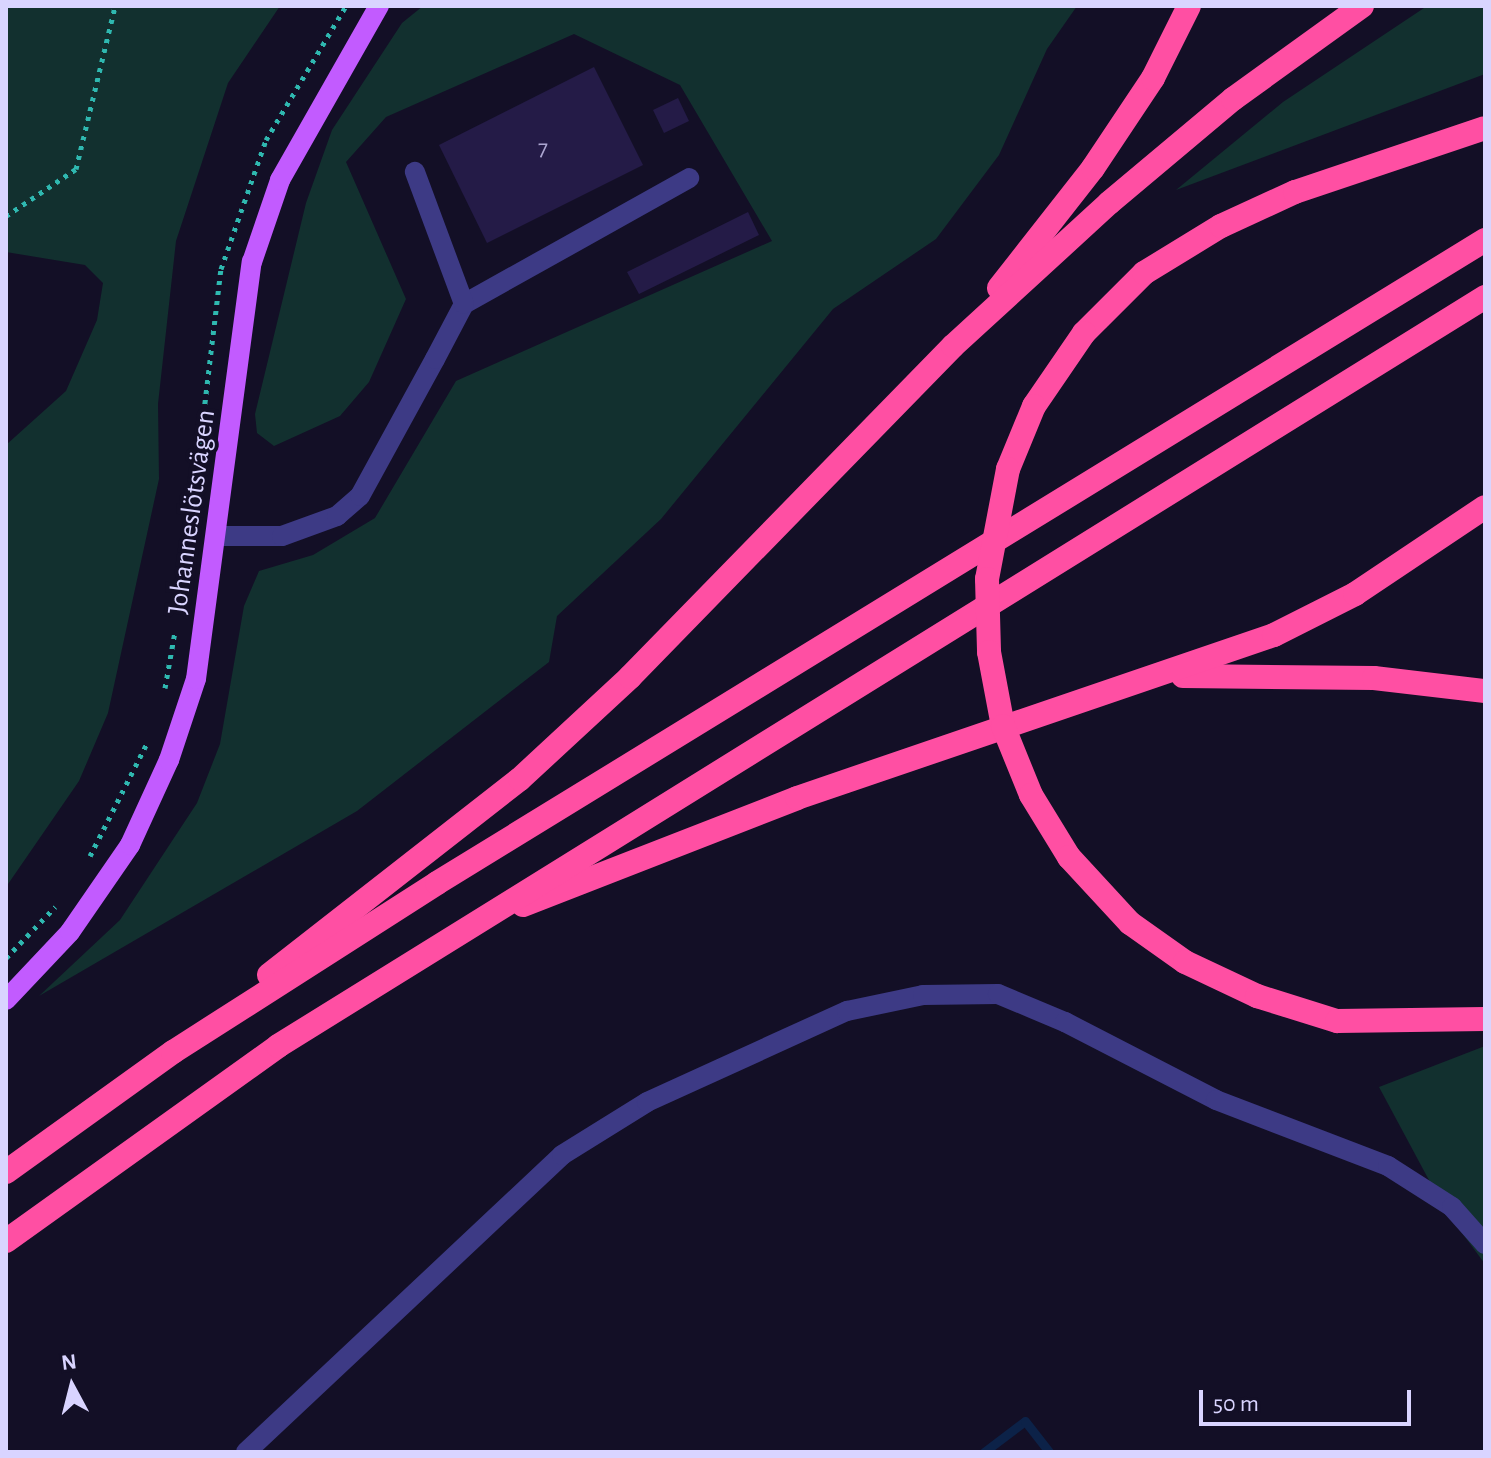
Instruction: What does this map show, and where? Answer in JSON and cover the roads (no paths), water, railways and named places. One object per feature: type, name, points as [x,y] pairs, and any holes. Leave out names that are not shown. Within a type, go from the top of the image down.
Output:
[{"type":"highway","points":[[953,346],[1093,168],[1153,78],[1189,6]]},
{"type":"highway","points":[[6,1172],[173,1052],[520,779],[630,677],[953,346],[1222,109],[1362,6]]},
{"type":"highway","points":[[1485,128],[1221,226],[1144,273],[1084,333],[1034,406],[1008,469],[987,579],[988,639],[1003,726],[1031,795],[1069,857],[1130,923],[1185,962],[1257,996],[1337,1021],[1485,1019]]},
{"type":"highway","points":[[173,1052],[1485,240]]},
{"type":"highway","points":[[6,1241],[278,1046],[465,927],[1485,297]]},
{"type":"highway","points":[[465,927],[812,792],[1165,677],[1355,594],[1485,507]]},
{"type":"highway","points":[[1165,677],[1374,678],[1485,691]]},
{"type":"main road","name":"Johanneslötsvägen","points":[[6,1000],[70,932],[121,858],[169,760],[196,679],[219,536],[252,262],[280,180],[379,6]]},
{"type":"lane","points":[[415,172],[464,304]]},
{"type":"lane","points":[[219,536],[310,531],[360,496],[464,304],[689,178]]},
{"type":"lane","points":[[246,1452],[562,1155],[647,1102],[847,1011],[923,995],[998,994],[1065,1022],[1216,1100],[1388,1166],[1452,1207],[1485,1244]]},
{"type":"waterway","points":[[984,1452],[1025,1421],[1049,1452]]}]
